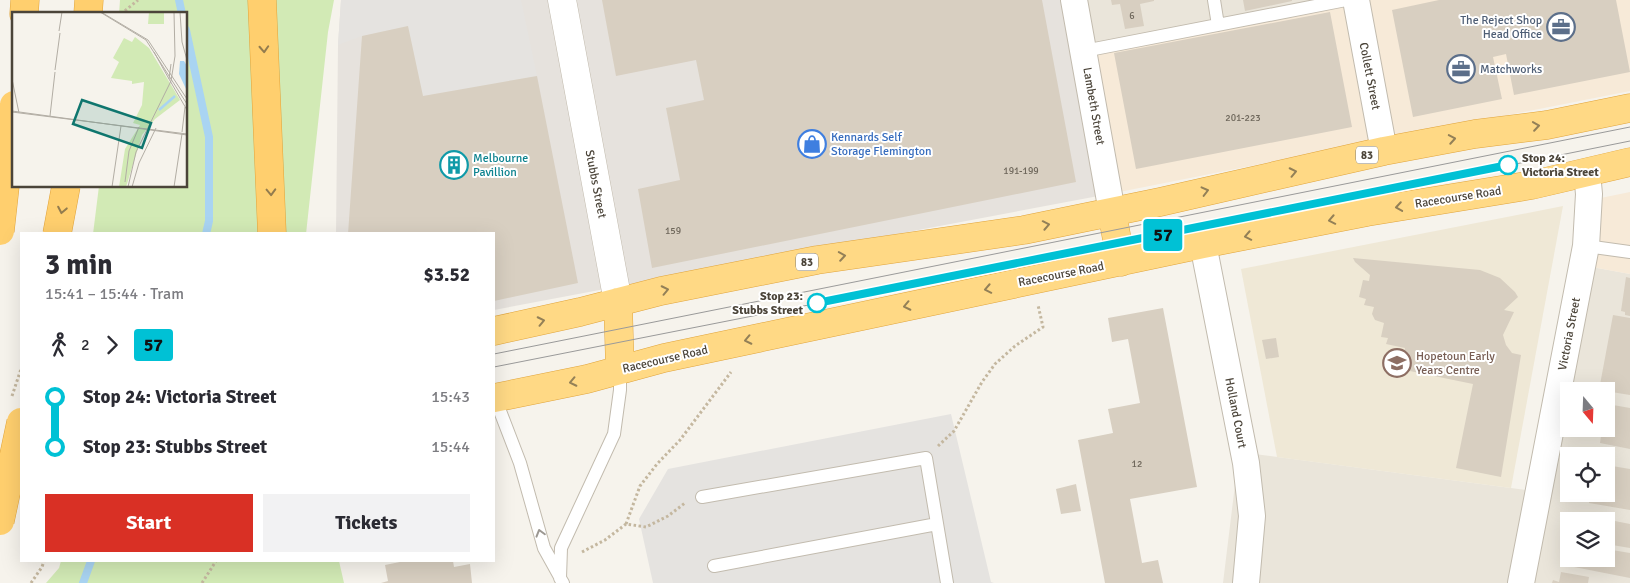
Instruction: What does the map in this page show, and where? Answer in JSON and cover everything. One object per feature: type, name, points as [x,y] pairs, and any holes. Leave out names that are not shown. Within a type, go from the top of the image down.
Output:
[{"type":"highway","points":[[262,0],[272,232]]},
{"type":"highway","name":"83","points":[[495,331],[661,291],[817,260],[1024,230],[1384,151],[1630,108]]},
{"type":"highway","points":[[0,231],[12,123]]},
{"type":"highway","name":"Racecourse Road","points":[[495,398],[587,379],[664,358],[1203,244],[1368,212],[1532,185],[1630,162]]},
{"type":"highway","points":[[57,232],[66,188]]},
{"type":"highway","points":[[1112,212],[1122,262]]},
{"type":"highway","name":"Stubbs Street","points":[[618,302],[620,370]]},
{"type":"highway","points":[[0,521],[20,427]]},
{"type":"highway","points":[[0,433],[20,429]]},
{"type":"highway","points":[[0,498],[20,494]]},
{"type":"street","name":"Stubbs Street","points":[[562,0],[618,302]]},
{"type":"street","name":"Lambeth Street","points":[[1074,0],[1112,212]]},
{"type":"street","name":"Collett Street","points":[[1356,0],[1384,151]]},
{"type":"street","name":"Victoria Street","points":[[1521,583],[1586,246],[1589,194],[1587,173]]},
{"type":"street","name":"Holland Court","points":[[1203,244],[1246,463],[1252,516],[1246,583]]},
{"type":"lane","points":[[1214,0],[1218,25]]},
{"type":"lane","points":[[1084,51],[1346,0]]},
{"type":"lane","points":[[1586,246],[1630,252]]},
{"type":"lane","points":[[562,580],[561,548],[614,434],[620,390],[620,370]]},
{"type":"lane","points":[[495,398],[520,463],[544,548],[562,580]]},
{"type":"lane","points":[[702,497],[926,458],[947,583]]},
{"type":"lane","points":[[714,566],[937,524]]},
{"type":"path","points":[[123,12],[138,0]]},
{"type":"path","points":[[926,458],[954,432],[982,382],[995,364],[1015,346],[1043,327],[1038,305]]},
{"type":"path","points":[[578,554],[605,540],[626,524],[640,486],[657,464],[680,440],[736,366]]},
{"type":"path","points":[[626,524],[646,527],[668,516],[686,503],[702,497]]},
{"type":"path","points":[[31,583],[43,562]]},
{"type":"path","points":[[202,583],[215,562]]},
{"type":"shaded area","points":[[341,0],[1074,0],[1109,194],[495,310],[495,232],[336,232],[338,45]]},
{"type":"shaded area","points":[[341,0],[521,0],[537,76],[423,96],[408,26],[362,36],[338,45]]},
{"type":"shaded area","points":[[1074,0],[1346,0],[1084,51]]},
{"type":"shaded area","points":[[1346,0],[1630,0],[1630,91],[1109,194],[1084,51]]},
{"type":"shaded area","points":[[1630,192],[1630,274],[1581,265],[1591,200]]},
{"type":"shaded area","name":"Hopetoun Early Years Centre","points":[[1563,206],[1511,488],[1277,457],[1241,269]]},
{"type":"shaded area","points":[[1581,265],[1630,274],[1630,583],[1223,583],[1239,452],[1534,491]]},
{"type":"shaded area","points":[[951,414],[991,582],[994,583],[653,583],[639,519],[668,469]]},
{"type":"green space","points":[[120,0],[334,0],[328,32],[306,232],[93,232],[99,188],[188,188],[188,12],[119,12]]},
{"type":"green space","points":[[61,562],[339,562],[344,583],[46,583],[59,568]]},
{"type":"building","name":"Kennards Self Storage Flemington","points":[[602,0],[1042,0],[1076,182],[652,268],[638,189],[680,180],[666,108],[704,100],[696,60],[616,76]]},
{"type":"building","points":[[1111,0],[1154,1],[1140,4],[1144,26],[1125,29],[1120,4],[1112,5]]},
{"type":"building","points":[[1243,0],[1292,0],[1292,1],[1245,11]]},
{"type":"building","points":[[1439,0],[1616,0],[1630,72],[1514,95],[1506,54],[1493,57],[1502,99],[1413,117],[1392,10]]},
{"type":"building","points":[[1330,12],[1352,127],[1136,169],[1114,53]]},
{"type":"building","name":"Melbourne Pavillion","points":[[408,26],[423,96],[537,76],[578,283],[495,301],[495,232],[348,232],[362,36]]},
{"type":"building","points":[[1353,258],[1480,270],[1500,278],[1515,292],[1518,297],[1504,310],[1514,312],[1503,335],[1506,345],[1512,353],[1521,355],[1501,477],[1456,468],[1473,384],[1400,369],[1405,348],[1386,344],[1388,338],[1381,337],[1384,323],[1375,320],[1372,314],[1374,307],[1364,305],[1366,299],[1359,297],[1363,280],[1369,281],[1370,275]]},
{"type":"building","points":[[1626,277],[1630,278],[1630,316],[1625,315],[1625,312],[1621,311]]},
{"type":"building","points":[[1163,308],[1197,487],[1130,499],[1142,563],[1158,560],[1163,583],[1105,583],[1078,440],[1113,433],[1108,409],[1140,403],[1128,339],[1112,342],[1108,318]]},
{"type":"building","points":[[1613,315],[1630,318],[1630,395],[1615,393],[1615,382],[1600,382]]},
{"type":"building","points":[[1276,338],[1279,357],[1266,359],[1262,340]]},
{"type":"building","points":[[1615,405],[1630,408],[1630,449],[1600,443],[1601,438],[1615,438]]},
{"type":"building","points":[[1615,466],[1630,469],[1630,510],[1589,503],[1615,502]]},
{"type":"building","points":[[1076,484],[1081,511],[1061,514],[1056,489]]},
{"type":"building","points":[[1615,521],[1630,524],[1630,548],[1615,546]]},
{"type":"building","points":[[1615,550],[1630,553],[1630,578],[1574,567],[1615,567]]},
{"type":"building","points":[[400,562],[453,562],[454,567],[470,564],[472,583],[381,583],[388,581],[385,565]]},
{"type":"building","points":[[1561,572],[1589,577],[1588,583],[1552,583],[1553,580],[1559,582]]},
{"type":"waterway","points":[[179,0],[182,12]]},
{"type":"waterway","points":[[188,39],[209,137],[209,221],[206,232]]},
{"type":"waterway","points":[[83,583],[91,562]]},
{"type":"tram line","points":[[495,354],[1630,127]]},
{"type":"tram line","points":[[495,367],[1630,141]]},
{"type":"tram line","name":"57","points":[[817,303],[1508,165]]},
{"type":"tram line","points":[[0,456],[20,451]]},
{"type":"tram line","points":[[0,469],[20,465]]},
{"type":"place","name":"The Reject Shop Head Office","points":[[1561,27]]},
{"type":"place","name":"Matchworks","points":[[1461,69]]},
{"type":"place","name":"Kennards Self Storage Flemington","points":[[812,144]]},
{"type":"place","name":"Melbourne Pavillion","points":[[454,165]]},
{"type":"place","name":"Stop 24: Victoria Street","points":[[1508,165]]},
{"type":"place","name":"Stop 23: Stubbs Street","points":[[817,303]]},
{"type":"place","name":"Hopetoun Early Years Centre","points":[[1397,363]]}]
